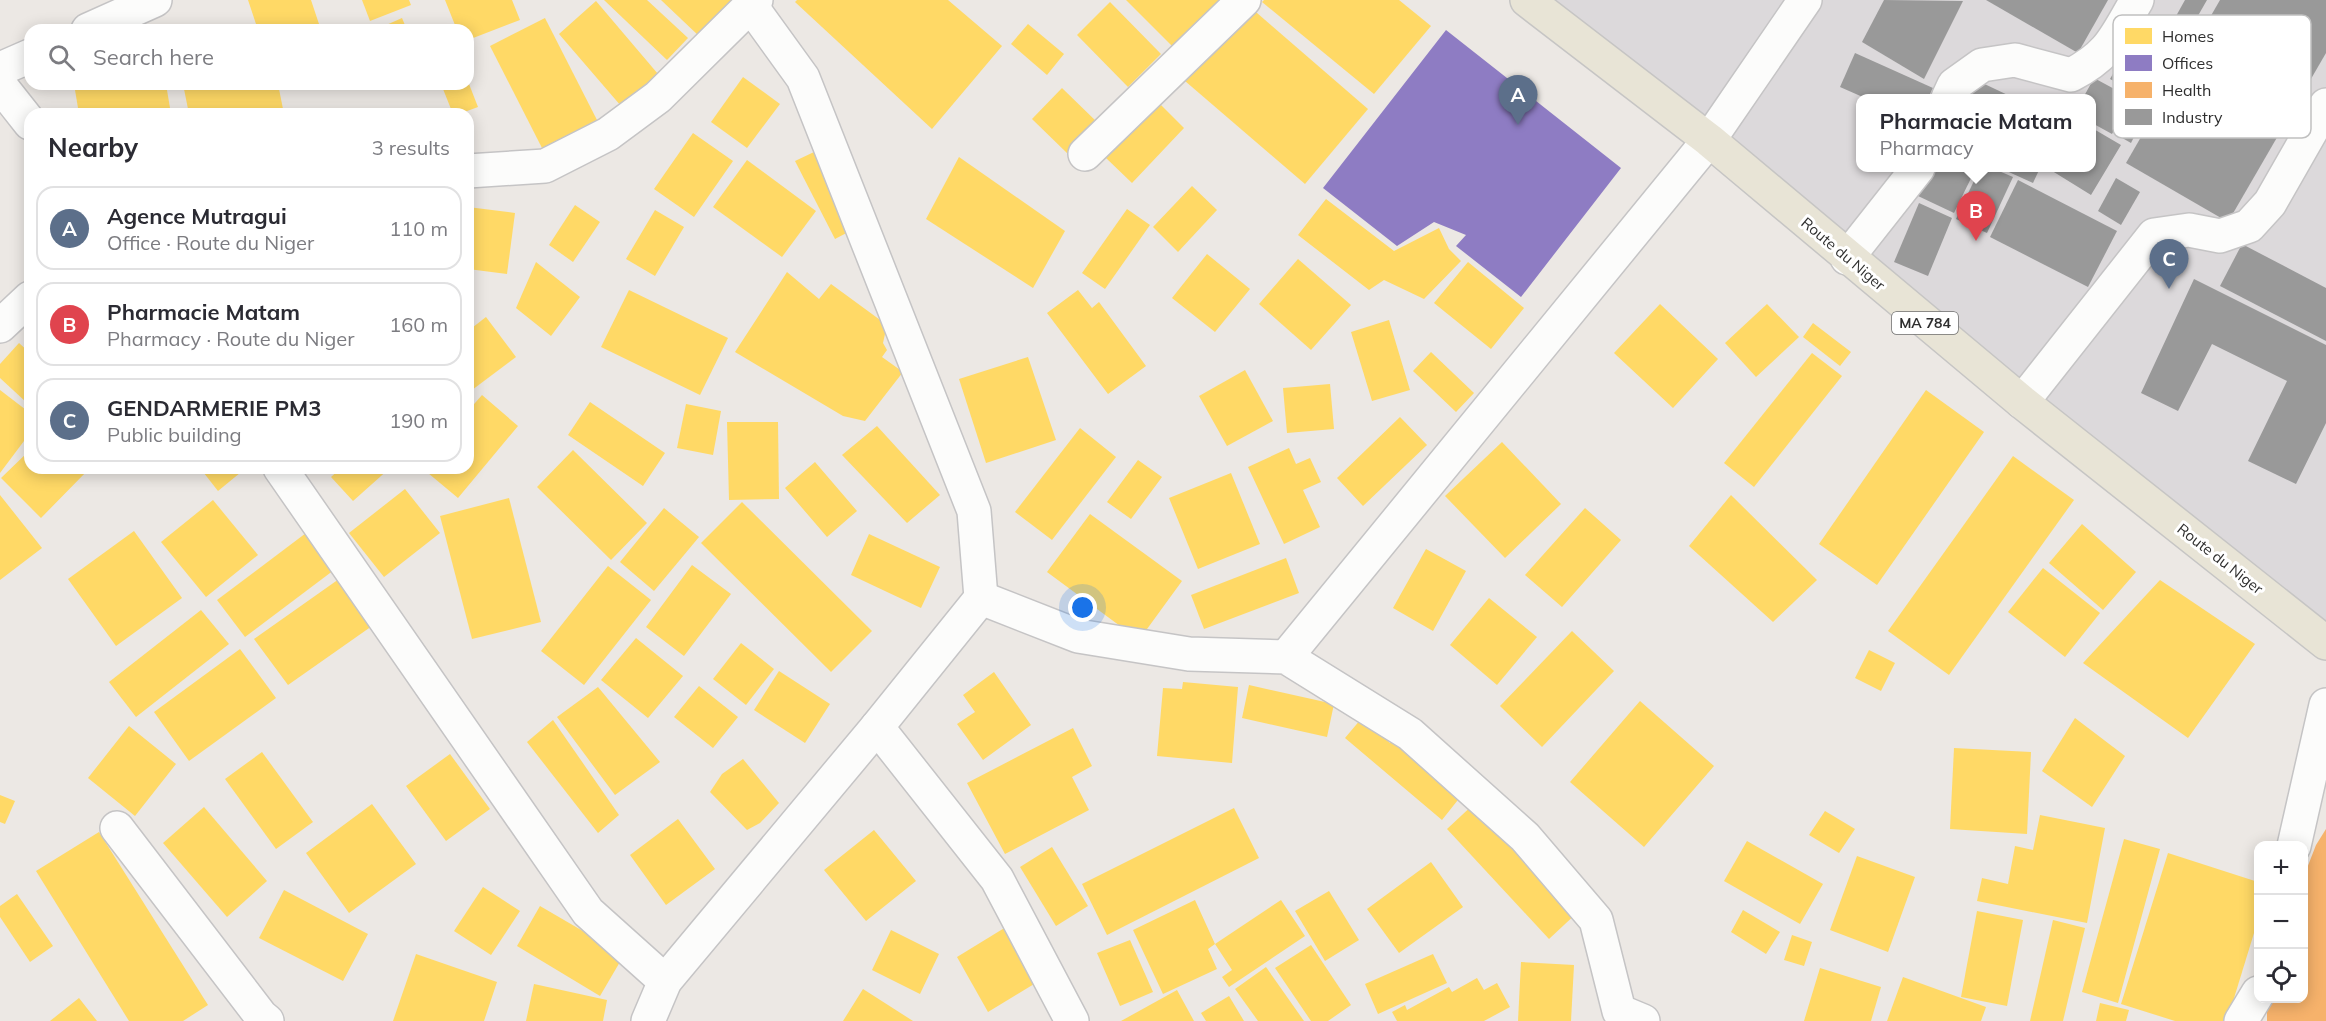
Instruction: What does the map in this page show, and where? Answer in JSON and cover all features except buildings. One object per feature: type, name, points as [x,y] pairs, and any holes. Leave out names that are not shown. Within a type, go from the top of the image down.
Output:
[{"type":"main road","name":"Route du Niger","points":[[1527,0],[1709,140],[1847,258],[2022,402],[2326,643]]},
{"type":"street","points":[[101,24],[155,0]]},
{"type":"street","points":[[1085,153],[1244,0]]},
{"type":"street","points":[[1286,657],[1709,140],[1805,0]]},
{"type":"street","points":[[2128,15],[2137,0]]},
{"type":"street","points":[[474,171],[545,166],[608,134],[658,97],[753,3],[803,78],[974,511],[981,598],[877,727],[665,981],[648,1021]]},
{"type":"street","points":[[1950,94],[1954,85],[1982,65],[2015,60],[2071,75],[2109,48],[2113,41]]},
{"type":"street","points":[[0,69],[24,59]]},
{"type":"street","points":[[0,85],[24,115]]},
{"type":"street","points":[[2311,131],[2326,105]]},
{"type":"street","points":[[2022,402],[2154,235],[2189,230],[2220,237],[2249,226],[2270,202],[2307,138]]},
{"type":"street","points":[[1847,258],[1915,172]]},
{"type":"street","points":[[0,326],[24,304]]},
{"type":"street","points":[[284,474],[588,912],[665,981]]},
{"type":"street","points":[[981,598],[1078,636],[1189,654],[1286,657],[1410,734],[1525,837],[1596,920],[1626,1018]]},
{"type":"street","points":[[2295,841],[2326,705]]},
{"type":"street","points":[[877,727],[997,879],[1072,1021]]},
{"type":"street","points":[[117,828],[267,1021]]},
{"type":"street","points":[[2241,1021],[2254,1001]]},
{"type":"shaded area","points":[[1527,0],[2326,0],[2326,643]]},
{"type":"place","name":"Agence Mutragui","points":[[1518,125]]},
{"type":"place","name":"Pharmacie Matam","points":[[1976,241]]},
{"type":"place","name":"GENDARMERIE PM3","points":[[2169,289]]}]
